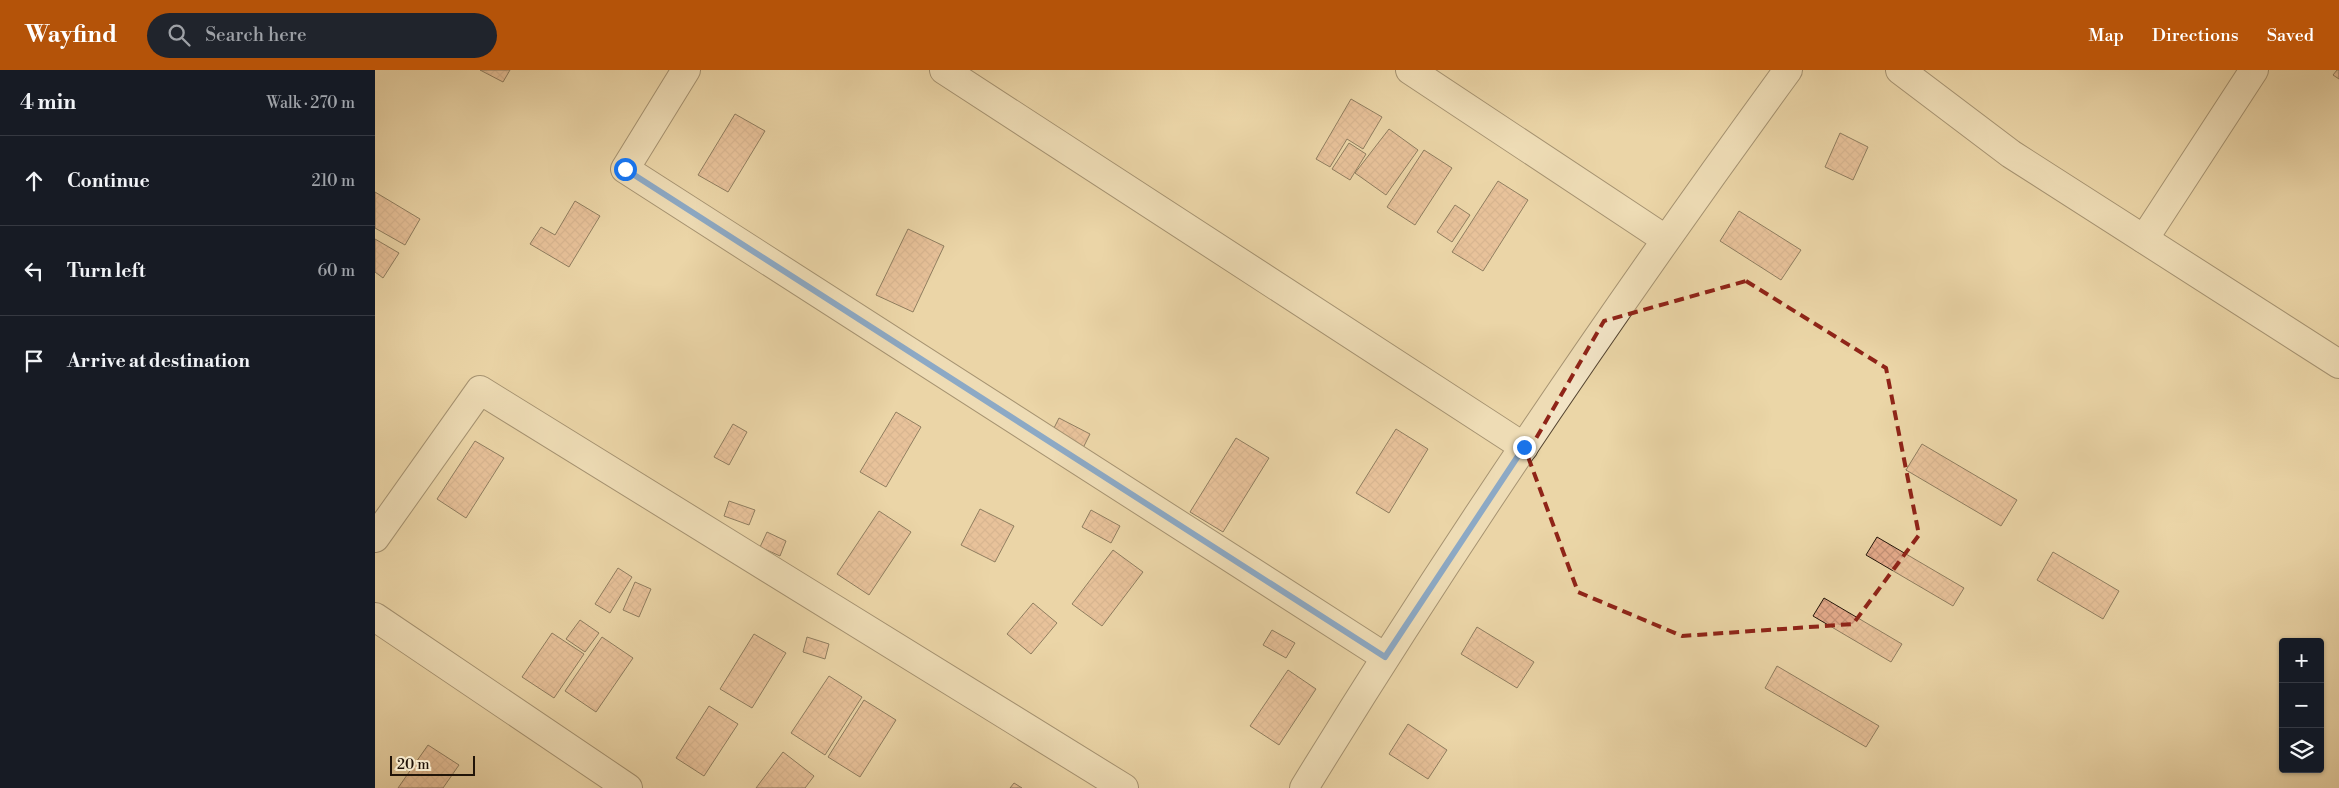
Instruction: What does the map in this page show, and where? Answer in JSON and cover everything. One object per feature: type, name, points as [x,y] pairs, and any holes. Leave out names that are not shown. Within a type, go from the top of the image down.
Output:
[{"type":"street","points":[[687,70],[625,169],[1385,657]]},
{"type":"street","points":[[944,70],[1524,447]]},
{"type":"street","points":[[1410,70],[1665,239]]},
{"type":"street","points":[[1304,788],[1385,657],[1524,447],[1665,239],[1788,70]]},
{"type":"street","points":[[1900,70],[2011,154],[2339,364]]},
{"type":"street","points":[[2144,239],[2254,70]]},
{"type":"street","points":[[375,538],[480,390],[1124,788]]},
{"type":"street","points":[[375,617],[628,788]]},
{"type":"highlighted area","points":[[1746,281],[1886,368],[1919,535],[1853,624],[1682,636],[1578,592],[1527,454],[1604,321]]},
{"type":"building","points":[[480,70],[510,70],[503,82]]},
{"type":"building","points":[[2339,70],[2339,79],[2333,75]]},
{"type":"building","points":[[1351,99],[1382,117],[1363,149],[1347,139],[1330,167],[1316,159]]},
{"type":"building","points":[[735,114],[765,131],[728,192],[698,175]]},
{"type":"building","points":[[1389,129],[1418,150],[1386,195],[1355,173]]},
{"type":"building","points":[[1840,133],[1868,147],[1853,180],[1825,167]]},
{"type":"building","points":[[1349,143],[1366,154],[1350,180],[1332,169]]},
{"type":"building","points":[[1424,150],[1452,168],[1415,225],[1387,207]]},
{"type":"building","points":[[1498,181],[1528,200],[1483,271],[1452,252]]},
{"type":"building","points":[[375,192],[420,219],[405,245],[375,228]]},
{"type":"building","points":[[575,201],[600,216],[569,267],[530,244],[541,227],[555,235]]},
{"type":"building","points":[[1455,205],[1470,215],[1452,242],[1437,232]]},
{"type":"building","points":[[1739,211],[1801,250],[1781,280],[1720,241]]},
{"type":"building","points":[[908,229],[944,246],[913,312],[876,295]]},
{"type":"building","points":[[375,239],[399,253],[383,278],[375,272]]},
{"type":"building","points":[[896,412],[921,427],[886,487],[860,472]]},
{"type":"building","points":[[1059,418],[1090,434],[1083,448],[1052,432]]},
{"type":"building","points":[[733,424],[747,432],[729,465],[714,457]]},
{"type":"building","points":[[1396,429],[1428,449],[1389,513],[1356,493]]},
{"type":"building","points":[[1236,438],[1269,458],[1223,532],[1190,512]]},
{"type":"building","points":[[475,441],[504,458],[466,518],[437,499]]},
{"type":"building","points":[[1922,444],[2017,500],[2001,526],[1906,470]]},
{"type":"building","points":[[729,501],[755,510],[749,525],[724,516]]},
{"type":"building","points":[[980,509],[1014,526],[995,562],[961,545]]},
{"type":"building","points":[[1091,510],[1120,526],[1111,543],[1082,527]]},
{"type":"building","points":[[879,511],[911,532],[869,595],[837,574]]},
{"type":"building","points":[[767,532],[786,541],[780,556],[760,547]]},
{"type":"building","points":[[1877,537],[1964,588],[1953,606],[1866,555]]},
{"type":"building","points":[[1113,550],[1143,572],[1102,626],[1072,604]]},
{"type":"building","points":[[2053,552],[2119,591],[2103,619],[2037,580]]},
{"type":"building","points":[[618,568],[632,577],[610,613],[595,604]]},
{"type":"building","points":[[635,582],[651,589],[639,617],[623,610]]},
{"type":"building","points":[[1824,598],[1902,644],[1891,662],[1813,616]]},
{"type":"building","points":[[1033,603],[1057,623],[1031,654],[1007,634]]},
{"type":"building","points":[[580,620],[599,633],[585,652],[566,639]]},
{"type":"building","points":[[1477,627],[1534,662],[1517,688],[1461,654]]},
{"type":"building","points":[[1272,630],[1295,643],[1286,658],[1263,645]]},
{"type":"building","points":[[552,633],[584,654],[554,698],[522,677]]},
{"type":"building","points":[[754,634],[786,653],[752,708],[720,689]]},
{"type":"building","points":[[602,637],[633,658],[596,712],[565,691]]},
{"type":"building","points":[[807,637],[829,644],[825,659],[803,652]]},
{"type":"building","points":[[1777,666],[1879,726],[1866,747],[1765,688]]},
{"type":"building","points":[[1288,670],[1316,689],[1279,745],[1250,726]]},
{"type":"building","points":[[829,676],[862,697],[825,755],[791,733]]},
{"type":"building","points":[[864,700],[896,720],[860,777],[828,757]]},
{"type":"building","points":[[709,706],[738,724],[704,776],[676,758]]},
{"type":"building","points":[[1408,724],[1447,750],[1428,779],[1389,754]]},
{"type":"building","points":[[428,745],[459,765],[443,788],[398,788]]},
{"type":"building","points":[[783,752],[814,776],[805,788],[756,788]]},
{"type":"building","points":[[1014,783],[1022,788],[1010,788]]},
{"type":"route","points":[[625,169],[1385,657],[1524,447]]}]
